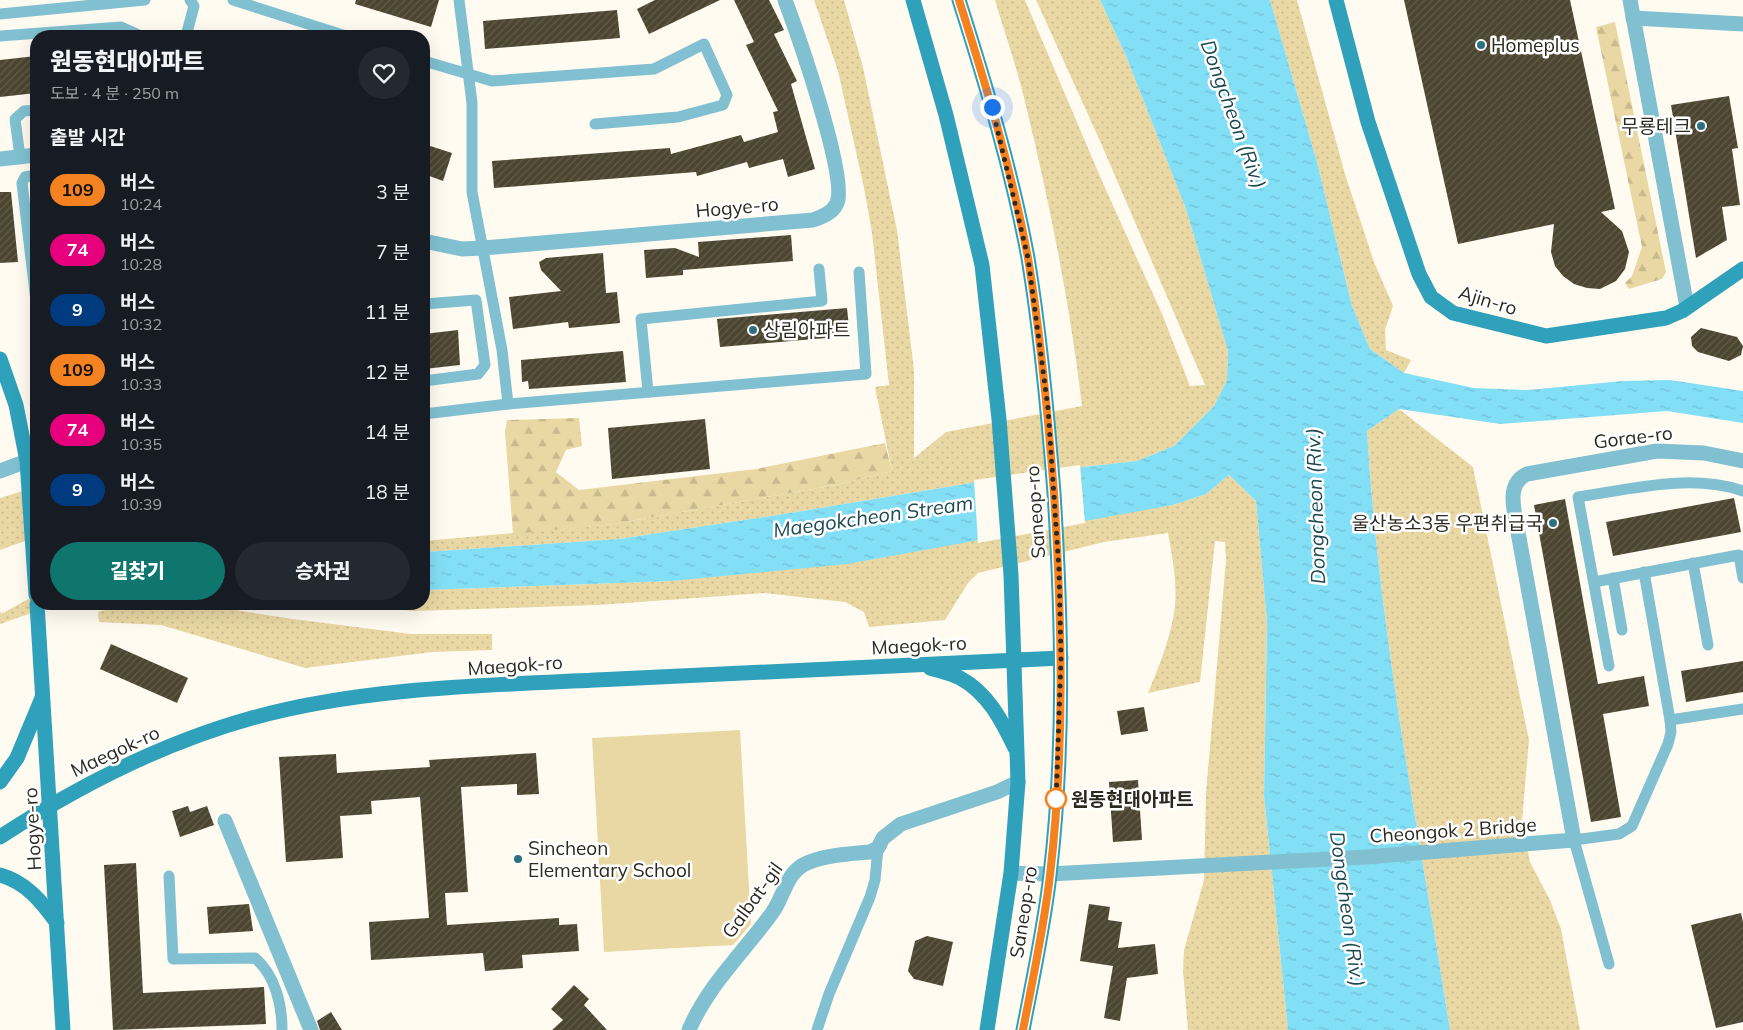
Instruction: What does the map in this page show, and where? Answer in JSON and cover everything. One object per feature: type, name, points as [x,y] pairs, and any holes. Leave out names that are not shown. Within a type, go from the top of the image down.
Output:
[{"type":"street","name":"Hogye-ro","points":[[430,242],[462,249],[484,248],[813,220],[828,214],[837,203],[838,184],[825,123],[786,0]]},
{"type":"street","name":"Saneop-ro","points":[[913,0],[946,115],[982,265],[999,419],[1011,575],[1018,782],[1011,872],[987,1030]]},
{"type":"street","name":"Saneop-ro","points":[[959,0],[992,107],[1028,258],[1048,408],[1059,570],[1061,658],[1057,785],[1050,874],[1023,1030]]},
{"type":"street","name":"Ajin-ro","points":[[1336,0],[1368,122],[1424,288],[1441,306],[1467,318],[1546,336],[1666,318],[1687,307],[1743,269]]},
{"type":"street","points":[[1630,0],[1687,307]]},
{"type":"street","points":[[1633,18],[1743,24]]},
{"type":"street","points":[[0,159],[30,156]]},
{"type":"street","points":[[0,359],[30,453]]},
{"type":"street","name":"Gorae-ro","points":[[1570,841],[1513,503],[1512,492],[1515,485],[1518,480],[1528,474],[1657,451],[1696,452],[1743,461]]},
{"type":"street","points":[[0,471],[30,461]]},
{"type":"street","name":"Hogye-ro","points":[[37,610],[51,804],[63,1030]]},
{"type":"street","name":"Maegok-ro","points":[[0,837],[51,804],[126,765],[207,732],[254,717],[340,699],[507,684],[1061,658]]},
{"type":"street","points":[[922,665],[960,678],[978,691],[1000,716],[1017,751]]},
{"type":"street","points":[[0,782],[17,758],[43,694]]},
{"type":"street","points":[[878,848],[883,838],[901,824],[997,792],[1018,782]]},
{"type":"street","points":[[225,821],[310,1030]]},
{"type":"street","name":"Cheongok 2 Bridge","points":[[1011,872],[1050,874],[1366,857],[1570,841]]},
{"type":"street","name":"Galbat-gil","points":[[689,1030],[704,998],[715,988],[729,964],[774,910],[791,876],[803,866],[816,860],[870,852],[878,848]]},
{"type":"street","points":[[0,875],[9,877],[38,896],[58,923]]},
{"type":"lane","points":[[0,14],[145,0]]},
{"type":"lane","points":[[188,30],[194,6],[190,0]]},
{"type":"lane","points":[[233,0],[327,30]]},
{"type":"lane","points":[[458,0],[474,132],[472,192],[502,350],[508,404]]},
{"type":"lane","points":[[80,30],[120,27],[127,30]]},
{"type":"lane","points":[[0,36],[30,34]]},
{"type":"lane","points":[[430,63],[492,81],[654,69],[704,44],[727,95],[723,105],[678,117],[595,124]]},
{"type":"lane","points":[[20,157],[16,119],[24,111],[30,110]]},
{"type":"lane","points":[[30,176],[25,176],[22,183],[30,250]]},
{"type":"lane","points":[[648,392],[641,318],[822,301],[819,269]]},
{"type":"lane","points":[[430,413],[508,404],[866,374],[859,272]]},
{"type":"lane","points":[[430,304],[476,300],[484,365],[478,374],[430,380]]},
{"type":"lane","points":[[1609,666],[1578,497],[1672,483],[1705,484],[1743,491]]},
{"type":"lane","points":[[1594,582],[1738,555],[1743,578]]},
{"type":"lane","points":[[1693,563],[1708,645]]},
{"type":"lane","points":[[1609,964],[1570,841],[1619,834],[1632,826],[1668,744],[1671,732],[1670,720],[1644,572]]},
{"type":"lane","points":[[1614,578],[1622,630]]},
{"type":"lane","points":[[1670,720],[1743,709]]},
{"type":"lane","points":[[817,1030],[829,994],[870,897],[875,880],[878,848]]},
{"type":"lane","points":[[169,876],[172,959],[255,958],[266,966],[278,996],[282,1030]]},
{"type":"green space","points":[[814,0],[844,0],[863,67],[897,230],[914,370],[914,458],[946,432],[1082,406],[1065,293],[1043,180],[1023,93],[995,0],[1025,0],[1102,181],[1163,316],[1190,386],[1205,385],[1100,141],[1036,0],[1100,0],[1126,56],[1186,209],[1228,351],[1227,380],[1214,406],[1174,446],[1137,461],[1038,472],[619,539],[430,552],[430,540],[614,524],[841,484],[892,471],[875,387],[889,385],[872,233],[838,71]]},
{"type":"green space","points":[[1270,0],[1297,0],[1345,174],[1374,262],[1393,306],[1385,330],[1386,350],[1411,360],[1404,373],[1370,349],[1352,306],[1317,162]]},
{"type":"green space","points":[[1615,22],[1666,272],[1662,279],[1629,289],[1625,283],[1632,276],[1642,247],[1596,27]]},
{"type":"green space","points":[[1399,409],[1473,467],[1529,740],[1522,821],[1530,862],[1550,900],[1561,929],[1580,1030],[1450,1030],[1401,731],[1390,656],[1373,506],[1367,431]]},
{"type":"green space","points":[[579,418],[582,446],[566,450],[556,472],[579,490],[756,469],[885,443],[892,471],[841,484],[614,524],[513,534],[505,432],[507,420]]},
{"type":"green space","points":[[1229,475],[1256,501],[1267,622],[1264,796],[1288,1030],[1188,1030],[1183,971],[1184,950],[1204,880],[1206,793],[1226,560],[1225,542],[1215,541],[1200,682],[1148,693],[1166,647],[1175,609],[1175,576],[1168,533],[1104,542],[978,573],[968,583],[945,620],[869,627],[864,612],[845,602],[764,593],[599,605],[415,611],[404,610],[430,610],[430,590],[672,581],[1173,505],[1206,494]]},
{"type":"green space","points":[[30,489],[30,541],[0,553],[0,498]]},
{"type":"green space","points":[[30,595],[30,610],[40,610],[0,624],[0,612]]},
{"type":"green space","points":[[106,610],[235,610],[411,634],[492,634],[492,650],[432,652],[305,668],[161,625],[99,622],[98,612]]},
{"type":"green space","points":[[740,730],[751,924],[733,945],[604,952],[592,738]]},
{"type":"water","points":[[1100,0],[1270,0],[1317,162],[1352,306],[1370,349],[1404,373],[1474,388],[1528,390],[1623,381],[1670,380],[1743,391],[1743,423],[1667,411],[1500,424],[1399,409],[1367,431],[1373,506],[1390,656],[1450,1030],[1288,1030],[1264,796],[1267,622],[1256,501],[1229,475],[1206,494],[1173,505],[847,564],[672,581],[430,590],[430,552],[619,539],[1038,472],[1137,461],[1174,446],[1214,406],[1227,380],[1228,351],[1186,209],[1126,56]]},
{"type":"pier","points":[[1080,465],[1085,523],[978,543],[974,480]]},
{"type":"pier","points":[[30,539],[30,598],[1,614],[0,550]]},
{"type":"building","points":[[356,0],[439,0],[431,27],[355,4]]},
{"type":"building","points":[[655,0],[720,0],[649,34],[637,9]]},
{"type":"building","points":[[734,0],[769,0],[784,30],[774,34],[797,81],[791,84],[815,169],[788,177],[783,159],[749,168],[747,162],[697,176],[696,172],[494,188],[492,161],[670,148],[671,154],[741,135],[744,142],[778,132],[773,112],[778,111],[746,45],[754,42]]},
{"type":"building","points":[[1404,0],[1570,0],[1615,209],[1601,212],[1622,231],[1629,252],[1625,269],[1616,281],[1600,289],[1587,288],[1574,284],[1563,276],[1555,266],[1551,252],[1554,224],[1458,244]]},
{"type":"building","points":[[617,10],[620,38],[485,49],[483,21]]},
{"type":"building","points":[[30,57],[30,94],[0,97],[0,60]]},
{"type":"building","points":[[1729,96],[1738,148],[1732,149],[1740,205],[1722,207],[1727,240],[1696,258],[1671,105]]},
{"type":"building","points":[[430,146],[452,153],[443,181],[430,176]]},
{"type":"building","points":[[0,192],[11,192],[18,262],[0,263]]},
{"type":"building","points":[[791,235],[793,261],[683,270],[683,275],[646,278],[644,250],[675,248],[699,257],[698,242]]},
{"type":"building","points":[[603,253],[606,293],[617,292],[620,323],[569,328],[568,322],[513,329],[509,297],[561,291],[541,270],[539,262],[546,258]]},
{"type":"building","name":"상림아파트","points":[[847,308],[850,336],[720,347],[717,319]]},
{"type":"building","points":[[1701,328],[1737,337],[1743,346],[1741,355],[1729,361],[1698,352],[1692,346],[1691,337]]},
{"type":"building","points":[[458,330],[460,365],[430,368],[430,333]]},
{"type":"building","points":[[623,351],[626,382],[529,389],[528,381],[522,382],[521,360]]},
{"type":"building","points":[[705,419],[710,469],[612,479],[608,428]]},
{"type":"building","points":[[1734,498],[1741,532],[1613,556],[1606,522]]},
{"type":"building","points":[[1565,499],[1598,684],[1644,676],[1649,706],[1603,714],[1621,817],[1591,822],[1534,505]]},
{"type":"building","points":[[111,644],[188,678],[177,703],[100,669]]},
{"type":"building","points":[[1743,661],[1743,692],[1686,702],[1681,671]]},
{"type":"building","points":[[1144,707],[1148,731],[1121,735],[1117,711]]},
{"type":"building","points":[[536,753],[539,794],[517,795],[517,784],[461,787],[468,892],[445,893],[447,925],[559,918],[559,925],[577,924],[579,951],[522,955],[523,968],[485,971],[483,953],[371,960],[369,922],[429,918],[420,797],[371,801],[372,814],[340,816],[343,858],[286,862],[279,757],[336,754],[337,773],[430,767],[429,760]]},
{"type":"building","points":[[1138,780],[1142,840],[1113,842],[1109,782]]},
{"type":"building","points":[[188,806],[190,812],[207,806],[214,825],[180,837],[172,811]]},
{"type":"building","points":[[136,863],[143,993],[264,987],[266,1024],[113,1030],[104,865]]},
{"type":"building","points":[[249,904],[253,931],[209,934],[207,907]]},
{"type":"building","points":[[1089,904],[1110,907],[1108,920],[1122,922],[1118,948],[1155,944],[1158,974],[1127,978],[1120,1021],[1104,1018],[1113,966],[1080,961]]},
{"type":"building","points":[[1741,913],[1743,922],[1743,1022],[1716,1028],[1691,925]]},
{"type":"building","points":[[927,936],[953,942],[943,986],[914,979],[908,971],[915,941]]},
{"type":"building","points":[[574,985],[589,999],[584,1005],[607,1030],[552,1030],[563,1020],[551,1009]]},
{"type":"building","points":[[331,1012],[342,1030],[320,1030],[317,1021]]},
{"type":"bus line","name":"109","points":[[959,0],[992,107],[1028,258],[1048,408],[1059,570],[1061,658],[1057,785],[1050,874],[1023,1030]]},
{"type":"place","name":"Homeplus","points":[[1481,45]]},
{"type":"place","name":"무룡테크","points":[[1701,126]]},
{"type":"place","name":"상림아파트","points":[[753,330]]},
{"type":"place","name":"울산농소3동 우편취급국","points":[[1553,523]]},
{"type":"place","name":"원동현대아파트","points":[[1056,799]]},
{"type":"place","name":"Sincheon Elementary School","points":[[518,859]]},
{"type":"route","points":[[992,107],[1028,258],[1048,408],[1059,570],[1061,658],[1056,803],[1056,799]]},
{"type":"water label","name":"Dongcheon (Riv.)","points":[[1234,114]]},
{"type":"water label","name":"Dongcheon (Riv.)","points":[[1315,506]]},
{"type":"water label","name":"Maegokcheon Stream","points":[[873,516]]},
{"type":"water label","name":"Dongcheon (Riv.)","points":[[1348,909]]}]
